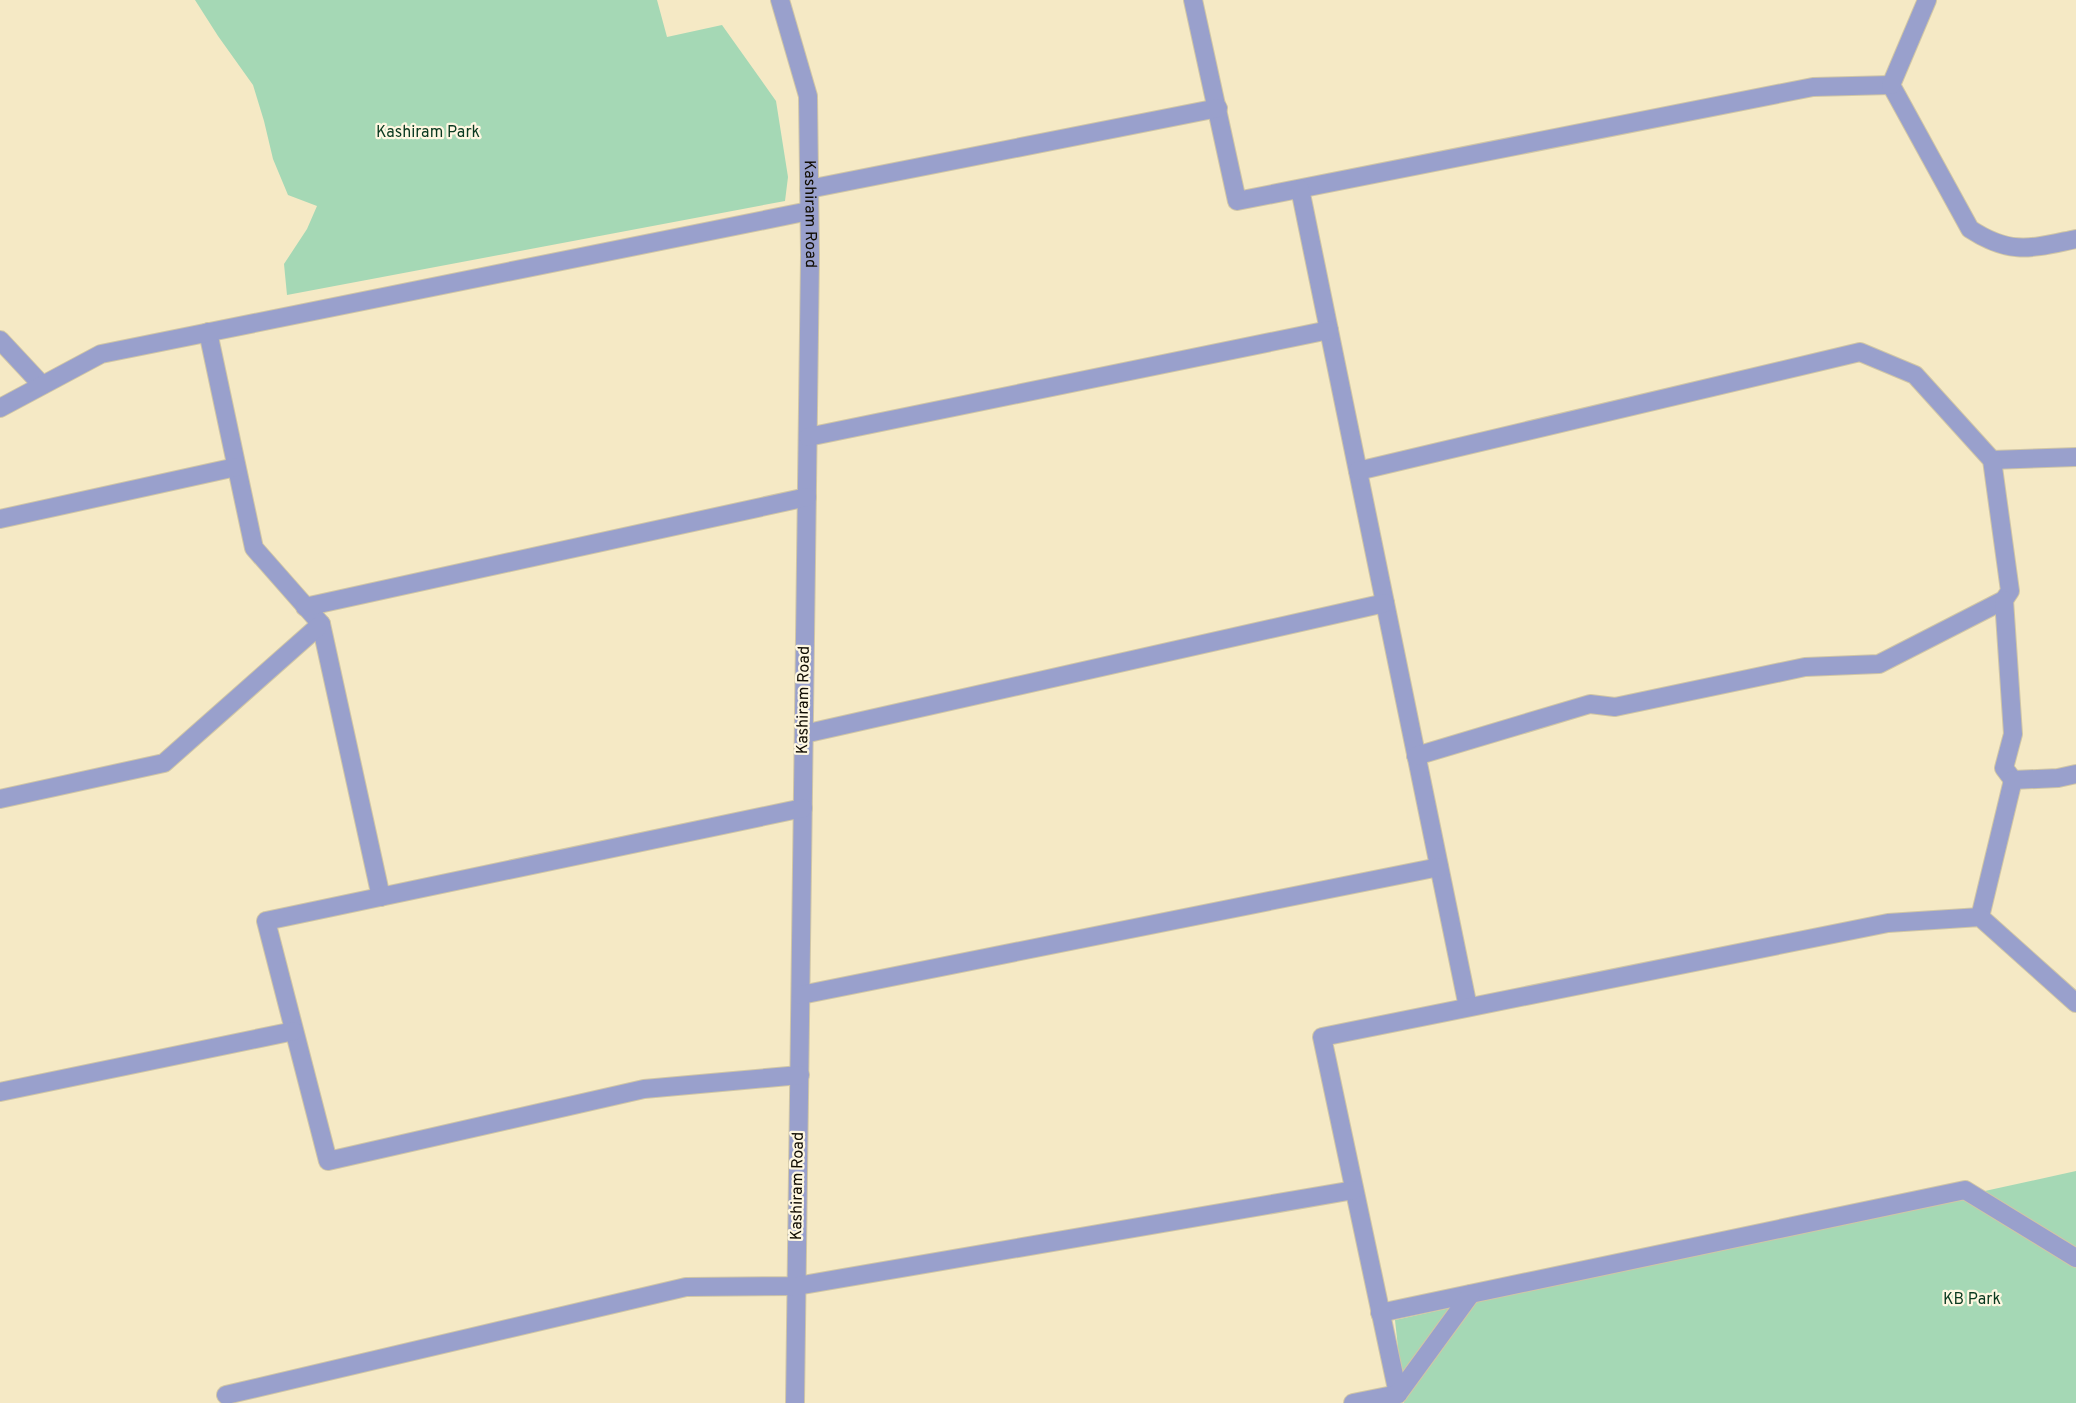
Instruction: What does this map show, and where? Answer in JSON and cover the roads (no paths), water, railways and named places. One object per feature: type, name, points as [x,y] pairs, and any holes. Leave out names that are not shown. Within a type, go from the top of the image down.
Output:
[{"type":"street","name":"Kashiram Road","points":[[780,0],[808,96],[809,189],[808,437],[795,1403]]},
{"type":"street","points":[[1193,0],[1237,201],[1813,87],[1890,86]]},
{"type":"street","points":[[1890,86],[1927,0]]},
{"type":"street","points":[[1890,86],[1970,229],[1989,241],[2026,249],[2076,238]]},
{"type":"street","points":[[809,189],[1218,108]]},
{"type":"street","points":[[1300,189],[1468,1007]]},
{"type":"street","points":[[0,408],[101,354],[809,211]]},
{"type":"street","points":[[808,437],[1329,330]]},
{"type":"street","points":[[208,332],[254,548],[321,624],[381,897]]},
{"type":"street","points":[[0,340],[42,385]]},
{"type":"street","points":[[1358,471],[1860,352],[1915,375],[1992,460],[2010,591],[2004,600],[1878,664],[1805,667],[1615,707],[1590,704],[1416,756]]},
{"type":"street","points":[[1992,460],[2076,457]]},
{"type":"street","points":[[0,519],[236,467]]},
{"type":"street","points":[[306,607],[807,497]]},
{"type":"street","points":[[2004,600],[2013,734],[2004,768],[2013,780]]},
{"type":"street","points":[[804,734],[1385,603]]},
{"type":"street","points":[[0,799],[164,763],[321,624]]},
{"type":"street","points":[[2013,780],[2058,778],[2076,774]]},
{"type":"street","points":[[1980,917],[2013,780]]},
{"type":"street","points":[[800,1075],[644,1089],[328,1161],[266,921],[803,808]]},
{"type":"street","points":[[801,995],[1439,867]]},
{"type":"street","points":[[1398,1394],[1322,1037],[1888,922],[1980,917],[2076,1004]]},
{"type":"street","points":[[0,1092],[294,1031]]},
{"type":"street","points":[[226,1395],[686,1287],[797,1286],[1354,1190]]},
{"type":"street","points":[[1380,1313],[1965,1190],[2076,1258]]},
{"type":"street","points":[[1353,1403],[1398,1394],[1471,1294]]},
{"type":"park label","name":"Kashiram Park","points":[[428,133]]},
{"type":"park label","name":"KB Park","points":[[1972,1300]]}]
